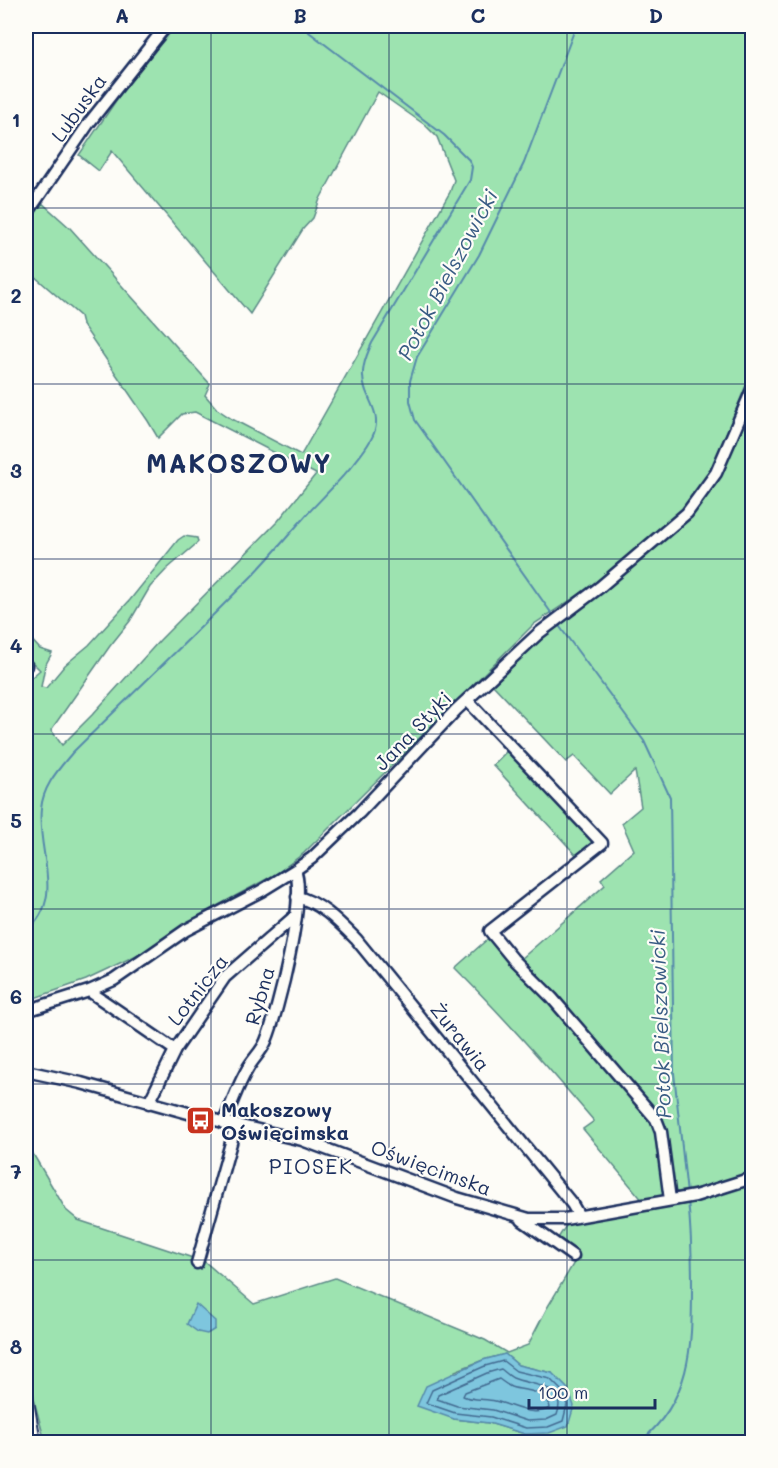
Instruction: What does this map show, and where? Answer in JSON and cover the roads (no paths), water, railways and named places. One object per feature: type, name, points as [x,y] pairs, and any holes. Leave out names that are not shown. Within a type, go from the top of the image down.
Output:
[{"type":"main road","points":[[26,1402],[32,1439]]},
{"type":"street","name":"Lubuska","points":[[26,215],[89,123],[166,26]]},
{"type":"street","name":"Jana Styki","points":[[26,1011],[89,991],[124,974],[186,930],[296,870],[359,813],[467,700],[539,633],[600,587],[687,513],[716,472],[753,390]]},
{"type":"street","points":[[467,700],[602,843],[490,931],[517,963],[552,998],[656,1119],[661,1132],[670,1200]]},
{"type":"street","name":"Rybna","points":[[224,1123],[244,1074],[267,1040],[288,961],[297,897],[296,870]]},
{"type":"street","name":"Żurawia","points":[[297,897],[307,900],[331,916],[363,947],[572,1204],[579,1216]]},
{"type":"street","name":"Lotnicza","points":[[149,1103],[175,1050],[229,973],[295,916]]},
{"type":"street","points":[[89,991],[175,1050]]},
{"type":"street","name":"Oświęcimska","points":[[26,1071],[81,1083],[224,1123],[311,1143],[457,1198],[529,1220],[555,1220],[695,1196],[753,1178]]},
{"type":"street","points":[[197,1263],[236,1125]]},
{"type":"street","name":"Oświęcimska","points":[[511,1215],[526,1222],[573,1256]]},
{"type":"street","points":[[549,1238],[555,1227],[555,1220]]},
{"type":"water","points":[[196,1304],[215,1321],[215,1329],[207,1334],[198,1332],[187,1324]]},
{"type":"water","points":[[505,1354],[518,1365],[552,1373],[568,1389],[574,1406],[568,1426],[549,1433],[525,1434],[489,1423],[454,1419],[417,1406],[426,1386],[483,1360]]},
{"type":"waterway","points":[[26,932],[38,919],[45,904],[47,874],[41,809],[42,801],[52,779],[72,753],[256,572],[365,450],[376,425],[375,414],[363,378],[367,354],[470,180],[472,167],[469,160],[444,135],[301,26]]},
{"type":"waterway","name":"Potok Bielszowicki","points":[[552,614],[415,420],[410,401],[410,381],[417,357],[479,255],[524,163],[576,26]]},
{"type":"waterway","name":"Potok Bielszowicki","points":[[557,623],[644,741],[670,797],[674,1073],[687,1194]]},
{"type":"waterway","name":"Potok Bielszowicki","points":[[640,1442],[657,1426],[670,1408],[679,1390],[689,1352],[692,1254],[688,1200]]},
{"type":"place","name":"Makoszowy Oświęcimska","points":[[200,1121]]},
{"type":"district","name":"MAKOSZOWY","points":[[239,464]]},
{"type":"district","name":"PIOSEK","points":[[311,1167]]}]
